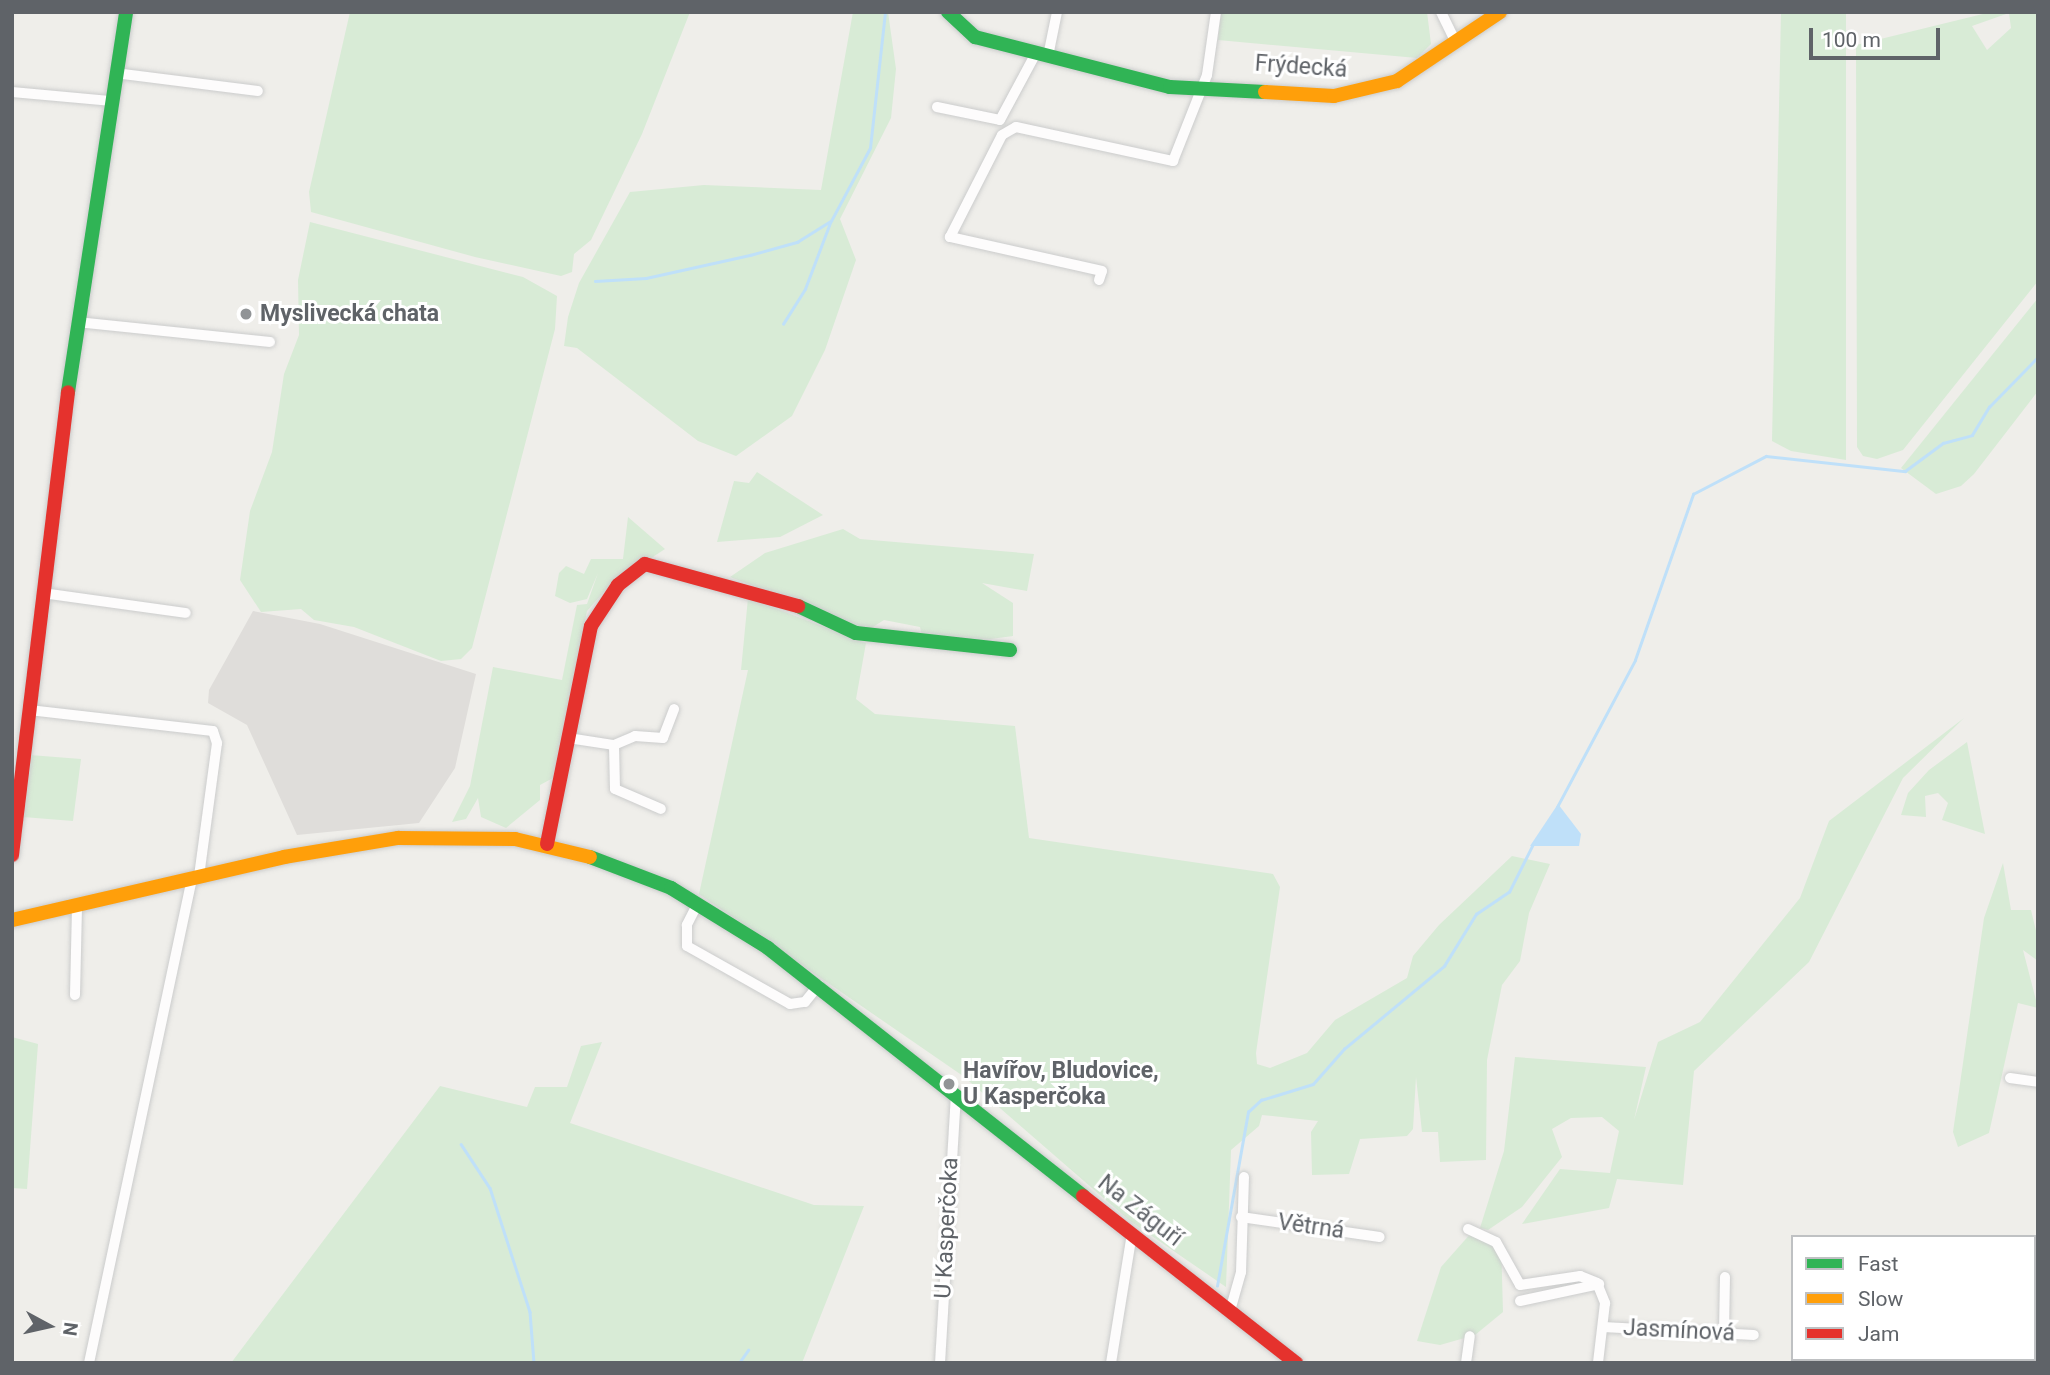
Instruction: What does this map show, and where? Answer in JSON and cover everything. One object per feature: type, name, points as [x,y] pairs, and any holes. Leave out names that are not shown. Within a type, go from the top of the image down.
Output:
[{"type":"street","points":[[12,855],[77,322],[126,12]]},
{"type":"street","name":"Frýdecká","points":[[948,12],[970,35],[1170,87],[1363,93],[1397,81],[1500,12]]},
{"type":"street","points":[[937,107],[1000,120],[1042,55],[1057,12]]},
{"type":"street","points":[[1102,272],[950,237],[1002,135],[1016,127],[1173,161],[1203,87],[1216,12]]},
{"type":"street","points":[[1441,12],[1456,43]]},
{"type":"street","points":[[115,73],[258,91]]},
{"type":"street","points":[[12,92],[110,101]]},
{"type":"street","points":[[77,322],[270,342]]},
{"type":"street","points":[[547,844],[591,626],[618,585],[645,564],[802,607],[856,633],[1010,650]]},
{"type":"street","points":[[42,593],[186,612]]},
{"type":"street","points":[[29,709],[213,732],[217,743],[196,877],[89,1363]]},
{"type":"street","points":[[568,738],[614,745],[635,736],[663,738],[674,709]]},
{"type":"street","points":[[614,745],[615,789],[661,809]]},
{"type":"street","name":"Na Záguří","points":[[12,920],[196,877],[398,838],[484,836],[547,844],[624,867],[698,903],[819,985],[1288,1360]]},
{"type":"street","points":[[698,903],[687,925],[687,946],[790,1004],[805,1002],[819,985]]},
{"type":"street","points":[[75,995],[77,905]]},
{"type":"street","points":[[2010,1078],[2038,1082]]},
{"type":"street","name":"U Kasperčoka","points":[[940,1363],[957,1094]]},
{"type":"street","points":[[1230,1311],[1240,1285],[1244,1177]]},
{"type":"street","name":"Větrná","points":[[1241,1217],[1380,1237]]},
{"type":"street","points":[[1468,1229],[1496,1242],[1511,1278],[1524,1286],[1580,1276],[1598,1284]]},
{"type":"street","points":[[1111,1363],[1132,1234]]},
{"type":"street","points":[[1724,1333],[1725,1277]]},
{"type":"street","points":[[1520,1301],[1598,1284]]},
{"type":"street","points":[[1598,1284],[1603,1327],[1598,1363]]},
{"type":"street","name":"Jasmínová","points":[[1603,1327],[1754,1335]]},
{"type":"street","points":[[1466,1363],[1470,1336]]},
{"type":"shaded area","points":[[253,611],[320,624],[476,674],[455,768],[419,823],[297,835],[247,725],[208,703],[209,690]]},
{"type":"green space","points":[[350,12],[690,12],[642,134],[591,240],[574,254],[572,272],[561,276],[475,257],[311,212],[309,192]]},
{"type":"green space","points":[[853,12],[888,12],[896,69],[891,118],[840,219],[856,260],[825,350],[792,416],[736,456],[698,441],[577,348],[564,346],[568,317],[579,283],[630,192],[704,185],[821,190]]},
{"type":"green space","points":[[1221,12],[1427,12],[1431,44],[1417,58],[1218,40]]},
{"type":"green space","points":[[1781,12],[1846,12],[1846,460],[1791,451],[1772,441]]},
{"type":"green space","points":[[1991,12],[2038,12],[2038,281],[1903,450],[1877,459],[1863,456],[1857,447],[1856,45]],"holes":[[[2009,13],[2011,28],[1987,50],[1972,26]]]},
{"type":"green space","points":[[310,222],[523,277],[557,296],[555,329],[472,648],[461,659],[441,661],[354,627],[314,620],[301,609],[261,612],[240,580],[250,511],[272,452],[284,374],[299,335],[298,280]]},
{"type":"green space","points":[[2038,298],[2038,391],[1974,474],[1961,486],[1936,494],[1901,468]]},
{"type":"green space","points":[[757,472],[823,515],[780,537],[717,542],[734,481],[749,483]]},
{"type":"green space","points":[[628,517],[665,549],[610,585],[587,611],[553,778],[540,785],[540,800],[506,828],[481,817],[478,798],[466,819],[452,822],[470,786],[493,667],[562,680],[577,605],[587,604],[598,573],[587,599],[570,603],[555,596],[559,573],[566,566],[584,574],[591,559],[623,559]]},
{"type":"green space","points":[[843,529],[860,539],[1034,554],[1027,591],[982,583],[1013,603],[1013,636],[976,641],[922,635],[920,627],[884,620],[868,630],[730,577],[765,553]]},
{"type":"green space","points":[[748,598],[866,643],[856,699],[875,714],[1015,726],[1029,838],[1273,874],[1280,887],[1256,1053],[1257,1064],[1270,1068],[1307,1053],[1335,1020],[1407,978],[1413,956],[1439,925],[1512,856],[1550,864],[1529,913],[1520,961],[1502,985],[1487,1060],[1486,1160],[1440,1162],[1438,1132],[1422,1132],[1416,1077],[1413,1129],[1407,1136],[1360,1139],[1349,1174],[1312,1175],[1311,1132],[1318,1121],[1262,1115],[1259,1126],[1231,1150],[1226,1287],[1130,1221],[963,1076],[699,894],[748,670],[741,670]]},
{"type":"green space","points":[[1964,718],[1903,778],[1809,962],[1694,1071],[1683,1185],[1617,1179],[1609,1208],[1522,1224],[1560,1169],[1610,1173],[1619,1131],[1602,1117],[1571,1118],[1552,1129],[1562,1157],[1522,1207],[1488,1230],[1480,1228],[1504,1151],[1515,1057],[1646,1067],[1634,1120],[1658,1042],[1700,1022],[1800,898],[1829,821]]},
{"type":"green space","points":[[1967,742],[1985,834],[1942,820],[1948,803],[1938,793],[1925,796],[1926,817],[1901,815],[1908,793],[1929,770]]},
{"type":"green space","points":[[30,755],[81,759],[73,821],[23,817]]},
{"type":"green space","points":[[2003,863],[2011,910],[2031,910],[2038,939],[2038,961],[2023,950],[2038,1008],[2018,1003],[1989,1133],[1958,1147],[1953,1132],[1984,918]]},
{"type":"green space","points":[[12,1037],[38,1044],[27,1189],[12,1188]]},
{"type":"green space","points":[[602,1042],[570,1123],[814,1205],[864,1206],[802,1363],[231,1363],[440,1086],[527,1107],[535,1087],[567,1087],[581,1046]]},
{"type":"green space","points":[[1472,1232],[1501,1241],[1503,1312],[1475,1335],[1440,1345],[1417,1341],[1441,1267]]},
{"type":"water","points":[[1558,804],[1581,834],[1579,846],[1530,846]]},
{"type":"waterway","points":[[595,281],[646,278],[750,255],[797,242],[831,221],[870,148],[885,12]]},
{"type":"waterway","points":[[783,324],[805,289],[830,223]]},
{"type":"waterway","points":[[1557,807],[1635,660],[1693,494],[1766,456],[1905,471],[1943,443],[1972,435],[1989,407],[2038,357]]},
{"type":"waterway","points":[[1217,1286],[1248,1112],[1261,1100],[1313,1084],[1344,1049],[1444,966],[1476,914],[1509,892],[1533,844]]},
{"type":"waterway","points":[[461,1144],[490,1188],[530,1312],[534,1363]]},
{"type":"waterway","points":[[739,1363],[748,1350]]},
{"type":"traffic: fast","points":[[68,392],[126,12]]},
{"type":"traffic: fast","points":[[948,12],[975,37],[1170,87],[1265,92]]},
{"type":"traffic: fast","points":[[798,606],[856,633],[1010,650]]},
{"type":"traffic: fast","points":[[590,857],[671,888],[768,948],[1083,1196]]},
{"type":"traffic: slow","points":[[1265,92],[1334,96],[1397,81],[1500,12]]},
{"type":"traffic: slow","points":[[12,920],[284,857],[398,838],[515,839],[590,857]]},
{"type":"traffic: jam","points":[[12,855],[68,392]]},
{"type":"traffic: jam","points":[[547,844],[591,626],[618,585],[645,564],[798,606]]},
{"type":"traffic: jam","points":[[1083,1196],[1296,1363]]},
{"type":"place","name":"Myslivecká chata","points":[[246,314]]},
{"type":"place","name":"Havířov, Bludovice, U Kasperčoka","points":[[949,1084]]}]
